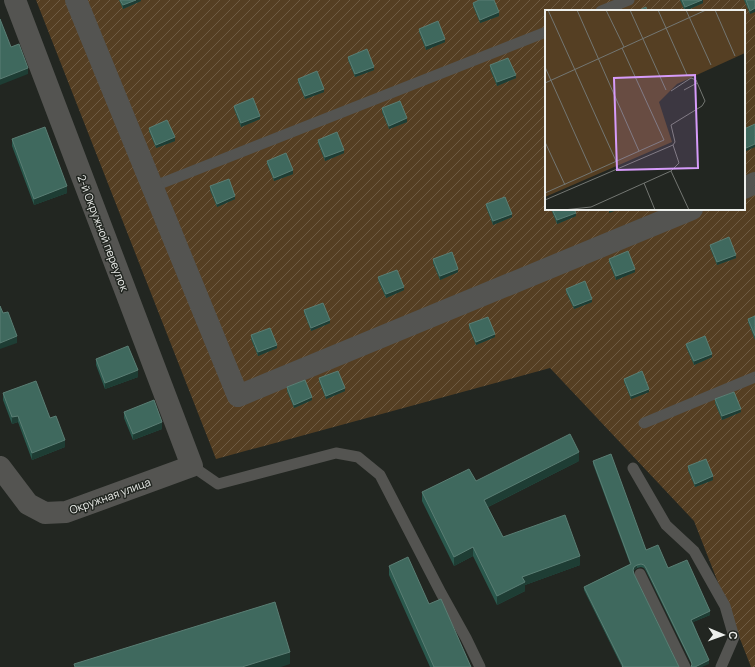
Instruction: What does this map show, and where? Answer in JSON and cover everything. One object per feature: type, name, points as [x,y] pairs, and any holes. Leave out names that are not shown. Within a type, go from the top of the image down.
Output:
[{"type":"street","name":"2-й Окружной переулок","points":[[15,0],[192,466]]},
{"type":"street","points":[[76,0],[238,396],[690,210]]},
{"type":"street","points":[[745,188],[755,183]]},
{"type":"street","name":"Окружная улица","points":[[0,467],[28,504],[45,513],[66,512],[192,466]]},
{"type":"lane","points":[[603,10],[628,0]]},
{"type":"lane","points":[[152,187],[545,32]]},
{"type":"lane","points":[[644,423],[755,377]]},
{"type":"lane","points":[[192,466],[218,484],[336,453],[358,457],[380,475],[480,667]]},
{"type":"lane","points":[[633,468],[666,525],[694,551],[725,606],[734,637],[721,667]]},
{"type":"lane","points":[[640,574],[685,667]]},
{"type":"shaded area","points":[[36,0],[755,0],[755,667],[751,667],[694,521],[550,368],[216,459]]},
{"type":"building","points":[[120,0],[136,0],[123,5]]},
{"type":"building","points":[[479,0],[494,0],[499,12],[480,20],[473,3]]},
{"type":"building","points":[[682,0],[702,0],[685,7]]},
{"type":"building","points":[[746,0],[755,0],[755,8],[750,11]]},
{"type":"building","points":[[646,7],[647,10],[639,10]]},
{"type":"building","points":[[0,19],[11,47],[19,44],[28,68],[0,79]]},
{"type":"building","points":[[438,21],[445,39],[426,46],[419,29]]},
{"type":"building","points":[[367,49],[374,67],[355,74],[348,57]]},
{"type":"building","points":[[508,58],[516,75],[497,82],[490,65]]},
{"type":"building","points":[[317,71],[324,89],[305,96],[298,79]]},
{"type":"building","points":[[253,98],[260,116],[241,123],[234,106]]},
{"type":"building","points":[[400,101],[407,118],[389,126],[382,108]]},
{"type":"building","points":[[167,120],[175,137],[156,145],[149,128]]},
{"type":"building","points":[[755,124],[755,144],[745,149],[745,129]]},
{"type":"building","points":[[45,127],[67,186],[34,199],[12,139]]},
{"type":"building","points":[[337,132],[344,150],[325,157],[318,140]]},
{"type":"building","points":[[286,153],[293,170],[274,178],[267,161]]},
{"type":"building","points":[[229,179],[235,196],[217,204],[210,186]]},
{"type":"building","points":[[505,197],[512,214],[493,221],[486,204]]},
{"type":"building","points":[[552,210],[574,210],[576,213],[557,220]]},
{"type":"building","points":[[729,237],[736,255],[717,262],[710,245]]},
{"type":"building","points":[[628,251],[635,269],[616,276],[609,259]]},
{"type":"building","points":[[452,252],[458,269],[440,276],[433,259]]},
{"type":"building","points":[[397,270],[404,287],[386,294],[378,277]]},
{"type":"building","points":[[585,281],[592,299],[574,306],[566,289]]},
{"type":"building","points":[[323,303],[330,320],[311,328],[304,310]]},
{"type":"building","points":[[0,306],[3,313],[8,312],[17,336],[0,343]]},
{"type":"building","points":[[755,316],[755,336],[748,319]]},
{"type":"building","points":[[488,317],[495,334],[476,342],[469,324]]},
{"type":"building","points":[[270,328],[277,345],[258,352],[251,335]]},
{"type":"building","points":[[705,336],[712,354],[694,361],[686,344]]},
{"type":"building","points":[[128,346],[138,370],[105,383],[96,359]]},
{"type":"building","points":[[338,371],[345,388],[326,396],[319,378]]},
{"type":"building","points":[[642,371],[649,389],[631,396],[624,379]]},
{"type":"building","points":[[305,380],[312,397],[294,405],[287,387]]},
{"type":"building","points":[[36,381],[50,418],[56,416],[65,440],[32,453],[18,416],[12,417],[3,393]]},
{"type":"building","points":[[734,392],[741,409],[722,416],[715,399]]},
{"type":"building","points":[[154,400],[162,422],[133,434],[124,412]]},
{"type":"building","points":[[570,434],[579,452],[484,500],[503,537],[565,515],[580,556],[522,577],[525,582],[497,596],[473,547],[454,557],[422,492],[469,469],[476,481]]},
{"type":"building","points":[[611,454],[646,550],[658,545],[668,568],[687,560],[710,611],[691,620],[709,660],[695,667],[691,667],[691,661],[644,565],[641,564],[634,567],[634,574],[679,667],[622,667],[623,666],[584,587],[631,564],[593,461]]},
{"type":"building","points":[[706,459],[713,476],[695,484],[688,466]]},
{"type":"building","points":[[408,557],[429,604],[441,599],[471,667],[434,667],[389,566]]},
{"type":"building","points":[[275,602],[290,652],[242,667],[75,667],[74,664]]}]
